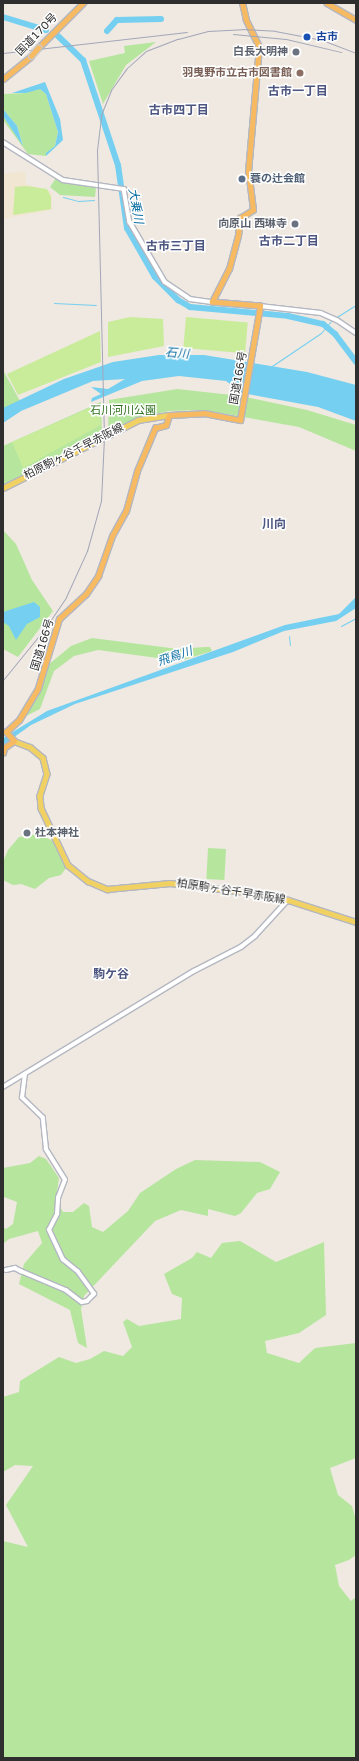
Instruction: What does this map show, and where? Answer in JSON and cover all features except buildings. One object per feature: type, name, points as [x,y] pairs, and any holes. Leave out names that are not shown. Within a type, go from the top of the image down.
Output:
[{"type":"highway","name":"国道170号","points":[[3,79],[31,56],[62,22],[83,3]]},
{"type":"highway","points":[[242,3],[246,20],[259,47],[248,172],[253,210],[240,218],[238,236],[229,269],[212,302],[260,307]]},
{"type":"highway","points":[[327,3],[356,19]]},
{"type":"highway","name":"国道166号","points":[[13,741],[6,732],[19,720],[38,688],[59,619],[93,586],[106,557],[112,536],[126,511],[136,471],[155,428],[166,425],[169,415],[204,413],[240,420],[260,307]]},
{"type":"highway","points":[[3,753],[4,748],[13,741]]},
{"type":"main road","name":"柏原駒ヶ谷千早赤阪線","points":[[3,488],[138,420],[169,415]]},
{"type":"main road","name":"柏原駒ヶ谷千早赤阪線","points":[[13,741],[30,748],[43,758],[46,774],[40,796],[41,808],[68,865],[88,881],[107,889],[170,883],[288,900],[356,922]]},
{"type":"street","points":[[3,142],[63,180],[122,189],[130,222],[164,282],[190,300],[212,302]]},
{"type":"street","points":[[260,307],[321,313],[337,320],[356,333]]},
{"type":"street","points":[[3,1087],[194,971],[241,947],[255,936],[288,900]]},
{"type":"street","points":[[6,1270],[15,1268],[66,1290],[82,1302],[87,1302],[94,1294],[78,1272],[64,1260],[49,1230],[57,1214],[58,1198],[65,1180],[46,1149],[43,1118],[22,1098],[25,1074]]},
{"type":"shaded area","points":[[25,171],[26,184],[52,192],[52,210],[3,219],[3,174]]},
{"type":"green space","points":[[156,42],[126,65],[103,104],[89,61],[125,53],[124,46]]},
{"type":"green space","points":[[34,89],[40,89],[46,94],[58,132],[55,146],[46,153],[46,156],[28,154],[3,120],[3,116],[23,145],[17,126],[3,109],[3,94],[26,93]]},
{"type":"green space","points":[[56,178],[96,187],[95,197],[60,195],[50,187]]},
{"type":"green space","points":[[26,186],[47,189],[51,197],[51,209],[13,215],[15,187]]},
{"type":"green space","points":[[130,317],[163,319],[164,346],[108,357],[108,322]]},
{"type":"green space","points":[[186,317],[248,322],[245,353],[183,348]]},
{"type":"green space","points":[[100,331],[101,362],[18,395],[7,374]]},
{"type":"green space","points":[[3,370],[20,401],[3,411]]},
{"type":"green space","name":"石川河川公園","points":[[177,389],[241,396],[307,410],[356,425],[356,451],[299,427],[204,410],[169,411],[137,418],[108,433],[109,400]]},
{"type":"green space","name":"石川河川公園","points":[[101,402],[102,436],[3,487],[3,446]]},
{"type":"green space","points":[[99,404],[101,425],[23,468],[12,442]]},
{"type":"green space","points":[[3,530],[16,544],[32,580],[53,611],[18,657],[3,649]]},
{"type":"green space","points":[[92,638],[178,649],[210,647],[212,651],[180,661],[98,650],[74,656],[54,671],[40,709],[24,717],[37,697],[48,665],[71,646]]},
{"type":"green space","points":[[38,834],[53,841],[66,868],[61,875],[49,878],[35,889],[21,884],[13,885],[3,880],[3,862],[8,850],[19,837]]},
{"type":"green space","points":[[208,848],[226,849],[224,880],[206,879]]},
{"type":"green space","points":[[39,1156],[46,1159],[59,1178],[56,1199],[63,1212],[73,1212],[84,1203],[89,1206],[92,1227],[103,1232],[128,1211],[140,1193],[176,1169],[195,1160],[260,1162],[280,1172],[270,1189],[257,1193],[241,1213],[235,1216],[208,1209],[208,1216],[181,1210],[155,1221],[84,1296],[81,1309],[87,1348],[78,1343],[70,1310],[19,1284],[24,1264],[42,1243],[38,1231],[9,1239],[3,1244],[3,1227],[6,1229],[13,1224],[17,1202],[4,1197],[3,1168],[30,1163]]},
{"type":"green space","points":[[240,1241],[276,1262],[324,1242],[326,1315],[299,1333],[265,1341],[267,1353],[299,1363],[315,1348],[356,1343],[356,1458],[330,1468],[338,1495],[352,1506],[356,1520],[356,1555],[349,1560],[335,1565],[339,1586],[351,1601],[356,1597],[356,1758],[3,1758],[3,1541],[28,1547],[6,1505],[33,1466],[15,1465],[3,1472],[3,1397],[19,1392],[20,1381],[59,1357],[76,1363],[90,1359],[104,1351],[123,1356],[132,1347],[123,1322],[127,1319],[139,1326],[181,1319],[182,1298],[172,1294],[164,1274],[192,1258],[197,1252],[211,1258],[222,1243]]},
{"type":"water","points":[[45,82],[60,119],[63,140],[46,156],[46,153],[55,146],[58,132],[46,94],[40,89],[26,93],[12,93]]},
{"type":"water","points":[[3,109],[17,126],[23,146],[3,116]]},
{"type":"water","points":[[159,355],[204,355],[307,372],[356,385],[356,421],[318,407],[242,393],[226,381],[179,376],[142,381],[91,402],[92,398],[101,394],[91,387],[108,389],[125,379],[93,381],[21,411],[3,423],[3,408],[64,379],[113,362]]},
{"type":"water","points":[[356,597],[356,608],[336,621],[284,631],[233,652],[75,704],[31,725],[3,745],[3,738],[47,711],[285,625],[339,614]]},
{"type":"water","points":[[34,602],[40,607],[40,617],[27,624],[16,640],[9,626],[3,622],[3,612]]},
{"type":"waterway","name":"大乗川","points":[[3,17],[46,30]]},
{"type":"waterway","points":[[107,31],[117,20],[161,19]]},
{"type":"waterway","name":"大乗川","points":[[58,36],[83,60],[118,165],[127,228],[155,277],[178,300],[190,307],[288,316],[323,324],[335,334],[356,362]]},
{"type":"waterway","points":[[63,197],[78,201],[94,200]]},
{"type":"waterway","points":[[54,303],[96,305]]},
{"type":"waterway","points":[[335,318],[356,305]]},
{"type":"waterway","points":[[272,366],[321,333],[332,320]]},
{"type":"waterway","points":[[341,626],[356,618]]},
{"type":"waterway","points":[[289,636],[290,645]]},
{"type":"railway","points":[[3,680],[46,627],[66,597],[87,551],[101,501],[104,437],[97,150],[101,115],[111,90],[127,68],[146,51],[178,39],[208,31],[242,29],[275,31],[322,40],[356,53]]},
{"type":"railway","points":[[3,53],[187,32]]},
{"type":"railway","points":[[233,34],[286,39],[341,52]]},
{"type":"place","name":"古市","points":[[307,37]]},
{"type":"place","name":"白長大明神","points":[[296,52]]},
{"type":"place","name":"羽曳野市立古市図書館","points":[[300,73]]},
{"type":"place","name":"蓑の辻会館","points":[[242,179]]},
{"type":"place","name":"向原山 西琳寺","points":[[295,224]]},
{"type":"place","name":"杜本神社","points":[[27,833]]},
{"type":"district","name":"古市一丁目","points":[[298,92]]},
{"type":"district","name":"古市四丁目","points":[[179,111]]},
{"type":"district","name":"古市二丁目","points":[[289,242]]},
{"type":"district","name":"古市三丁目","points":[[176,247]]},
{"type":"district","name":"川向","points":[[274,525]]},
{"type":"district","name":"駒ケ谷","points":[[111,975]]},
{"type":"water label","name":"石川","points":[[177,354]]},
{"type":"water label","name":"飛鳥川","points":[[175,657]]}]
